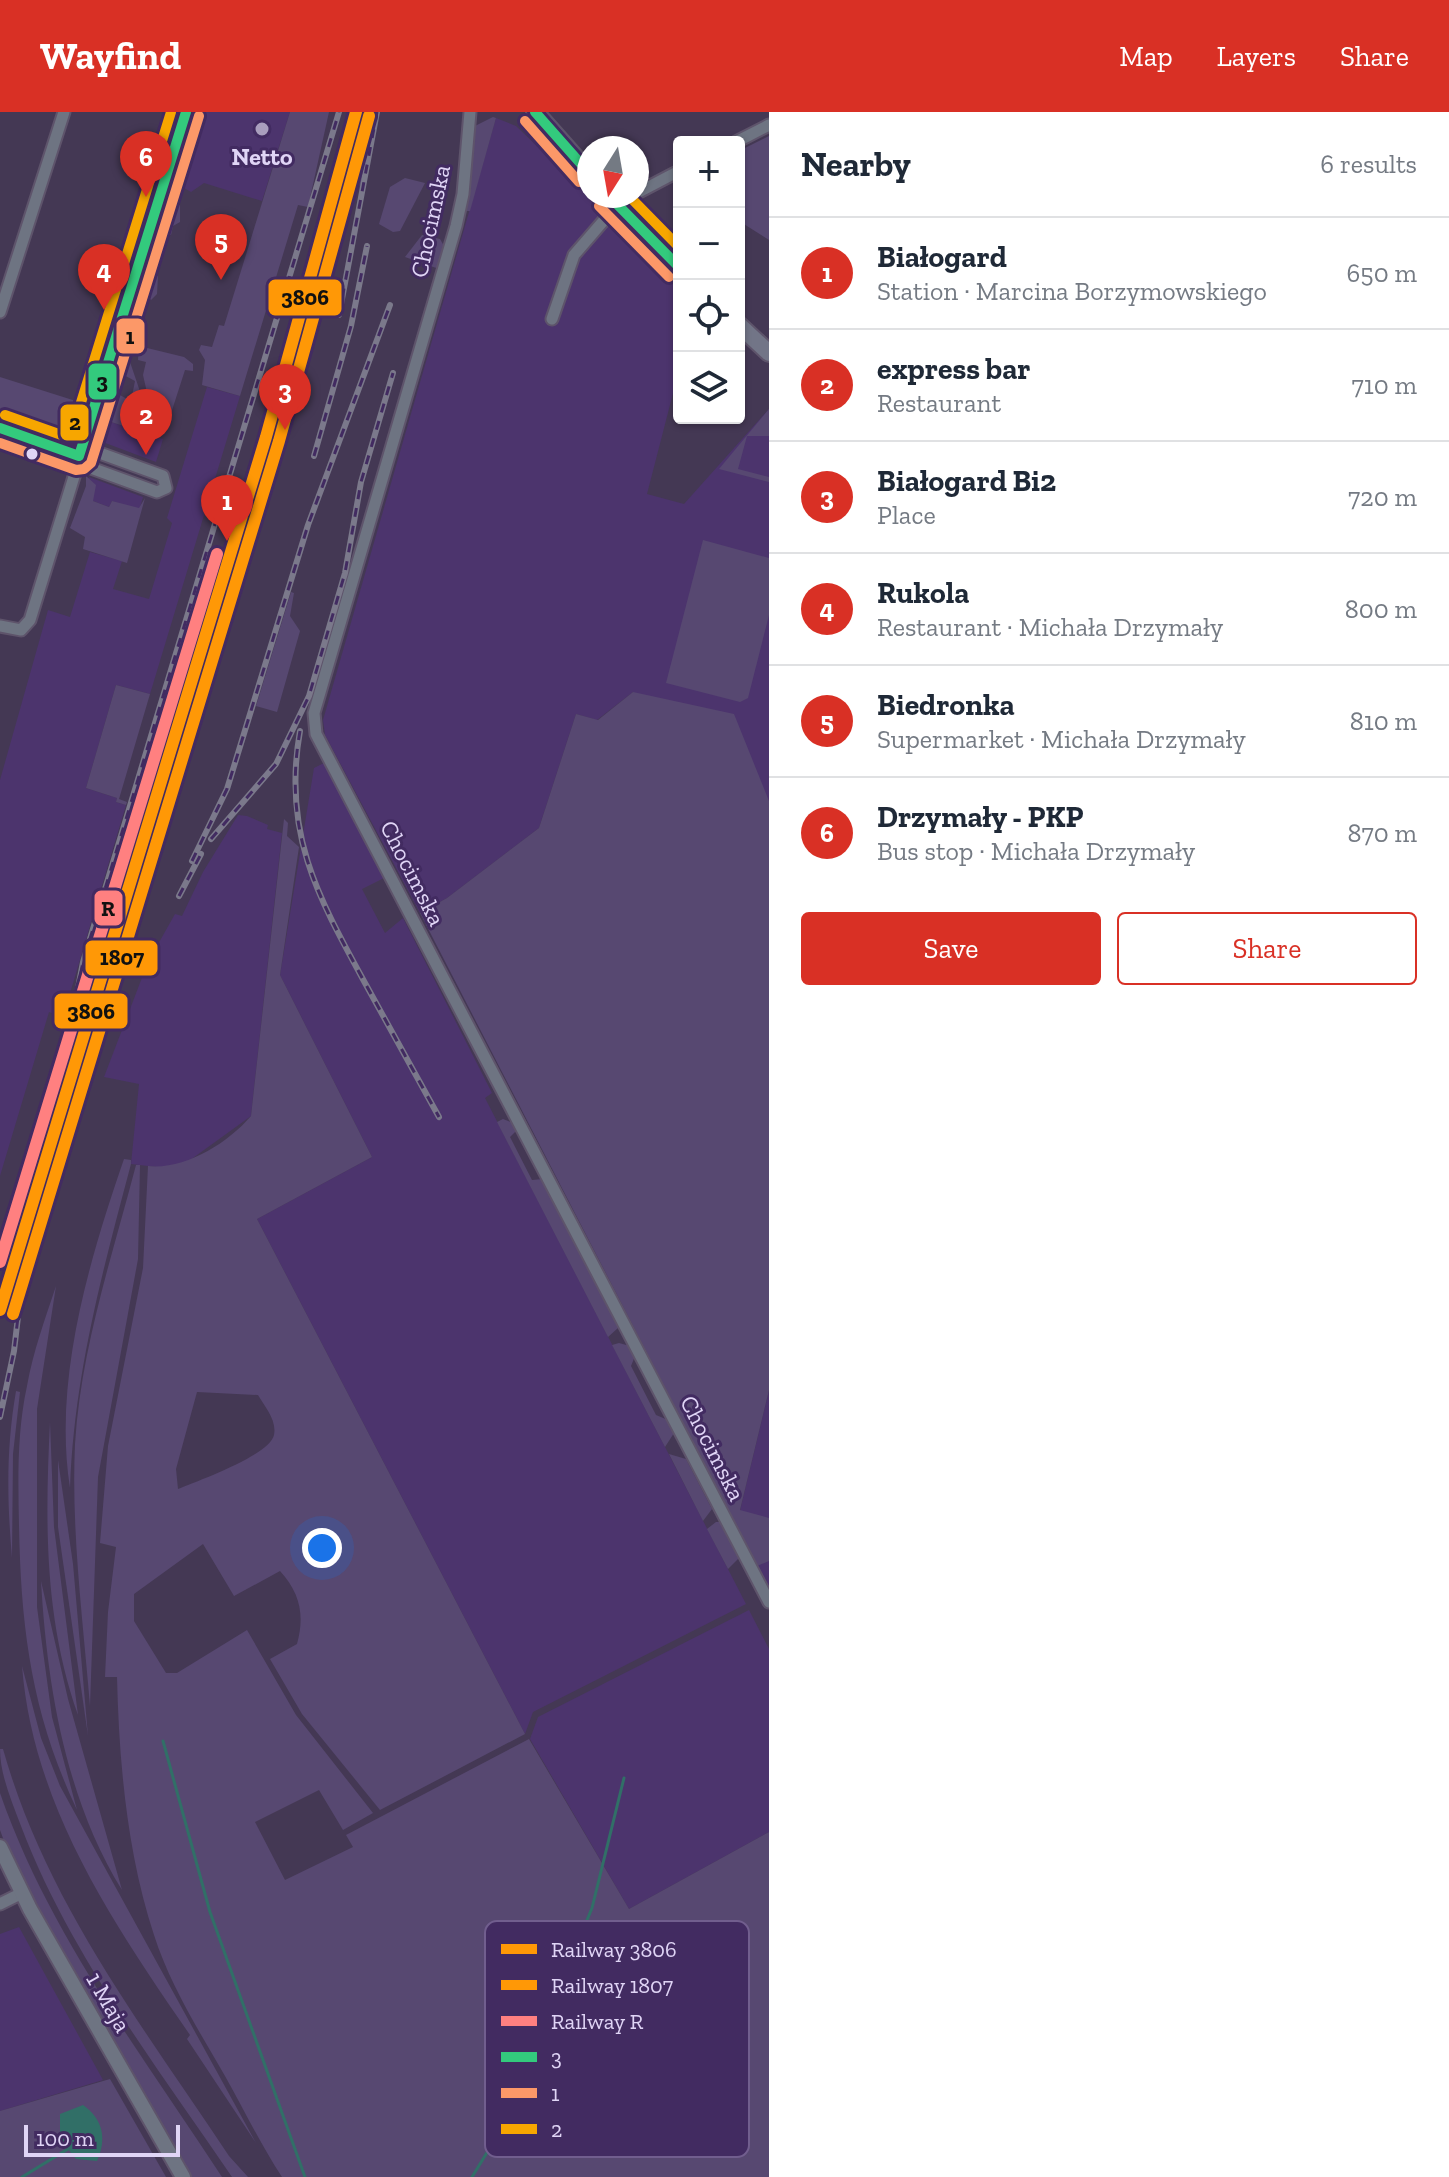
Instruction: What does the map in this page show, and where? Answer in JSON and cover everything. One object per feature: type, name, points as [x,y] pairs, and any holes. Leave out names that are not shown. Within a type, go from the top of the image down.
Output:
[{"type":"main road","points":[[535,112],[577,159]]},
{"type":"main road","points":[[627,208],[673,260]]},
{"type":"main road","points":[[745,331],[769,353]]},
{"type":"street","points":[[0,312],[64,112]]},
{"type":"street","points":[[0,626],[21,630],[30,620],[186,112]]},
{"type":"street","name":"Chocimska","points":[[470,112],[463,194],[456,226],[314,714],[316,734],[769,1602]]},
{"type":"street","points":[[745,137],[769,125]]},
{"type":"street","points":[[649,187],[673,174]]},
{"type":"street","points":[[552,319],[574,255],[612,208]]},
{"type":"street","points":[[0,428],[163,476],[166,488],[157,492],[91,468],[81,452]]},
{"type":"street","name":"1 Maja","points":[[0,1847],[22,1893],[183,2177]]},
{"type":"street","points":[[0,1904],[22,1893]]},
{"type":"shaded area","points":[[200,112],[290,112],[262,201],[204,183],[191,192],[177,184]]},
{"type":"shaded area","points":[[290,112],[329,112],[308,207],[298,205],[240,396],[202,385],[205,360],[199,350],[201,345],[212,347],[219,325],[224,326]]},
{"type":"shaded area","points":[[361,112],[375,112],[360,189],[358,169],[352,165]]},
{"type":"shaded area","points":[[496,118],[516,126],[577,185],[577,208],[601,208],[673,277],[673,393],[647,494],[684,504],[769,409],[769,801],[633,692],[597,720],[576,714],[539,828],[447,898],[420,913],[325,735],[323,720]]},
{"type":"shaded area","points":[[496,118],[470,211],[466,211],[473,127]]},
{"type":"shaded area","points":[[769,136],[769,240],[745,225],[745,148]]},
{"type":"shaded area","points":[[405,178],[425,183],[400,231],[393,232],[379,224],[390,187]]},
{"type":"shaded area","points":[[180,205],[180,222],[173,226],[171,235],[167,234],[163,247],[166,248],[154,275],[158,276],[157,294],[151,300],[144,292],[170,206]]},
{"type":"shaded area","points":[[422,235],[440,239],[444,246],[439,269],[405,257]]},
{"type":"shaded area","points":[[139,346],[184,357],[193,364],[193,371],[185,370],[165,432],[158,420],[160,412],[151,410],[143,375],[146,362],[138,360]]},
{"type":"shaded area","points":[[130,362],[146,409],[142,423],[155,427],[158,437],[108,421],[116,393],[131,401],[135,381],[122,374],[125,365]]},
{"type":"shaded area","points":[[0,377],[79,402],[72,435],[66,437],[0,413]]},
{"type":"shaded area","points":[[207,387],[240,396],[150,694],[116,685],[86,788],[117,798],[116,802],[126,805],[63,1017],[49,1012],[0,1176],[0,780],[48,610],[70,617],[90,552],[122,561],[113,589],[149,599],[172,523],[167,518]]},
{"type":"shaded area","points":[[769,409],[769,436],[747,436],[738,469],[769,477],[769,482],[719,469]]},
{"type":"shaded area","points":[[108,421],[163,439],[156,462],[100,441]]},
{"type":"shaded area","points":[[86,476],[96,485],[93,501],[109,507],[112,501],[139,508],[145,498],[127,563],[83,549],[85,537],[70,528],[86,486]]},
{"type":"shaded area","points":[[89,477],[143,497],[139,511],[112,501],[109,507],[93,501],[86,486]]},
{"type":"shaded area","points":[[703,540],[769,558],[769,615],[748,698],[740,702],[666,683]]},
{"type":"shaded area","points":[[291,592],[294,593],[290,616],[300,631],[277,712],[256,706]]},
{"type":"shaded area","points":[[116,685],[150,694],[119,799],[127,802],[126,805],[116,802],[117,798],[86,788]]},
{"type":"shaded area","points":[[633,692],[734,714],[769,801],[769,1390],[740,1510],[769,1518],[769,1561],[757,1566],[420,913],[447,898],[539,828],[576,714],[598,720]]},
{"type":"shaded area","points":[[324,763],[384,878],[362,889],[385,933],[403,918],[492,1093],[485,1098],[746,1604],[533,1712],[525,1734],[257,1219],[372,1157],[280,975],[314,768]]},
{"type":"shaded area","points":[[238,815],[247,816],[268,825],[267,829],[282,833],[251,1116],[186,1163],[165,1168],[131,1164],[139,1084],[104,1077],[148,962],[175,914],[182,916],[203,872]]},
{"type":"shaded area","points":[[284,819],[288,823],[287,836],[299,847],[280,975],[372,1157],[257,1219],[525,1734],[380,1810],[302,1714],[270,1659],[297,1644],[301,1623],[296,1596],[280,1571],[234,1596],[203,1544],[134,1594],[134,1621],[166,1673],[177,1673],[247,1630],[296,1715],[373,1813],[343,1830],[319,1790],[255,1822],[285,1880],[353,1847],[346,1835],[529,1739],[629,1909],[769,1832],[769,2177],[282,2177],[177,1990],[154,1935],[131,1840],[122,1774],[117,1677],[105,1677],[108,1612],[116,1547],[100,1543],[108,1446],[143,1268],[148,1166],[176,1164],[204,1153],[251,1116]],"holes":[[[197,1392],[258,1395],[274,1424],[270,1443],[247,1459],[178,1489],[176,1469]]]},
{"type":"shaded area","points":[[503,1119],[513,1123],[517,1130],[510,1137],[532,1180],[543,1179],[616,1320],[618,1328],[608,1337],[497,1122]]},
{"type":"shaded area","points":[[124,1159],[131,1160],[131,1164],[83,1365],[70,1488],[66,1405],[70,1363],[87,1279]]},
{"type":"shaded area","points":[[136,1165],[140,1165],[138,1259],[98,1477],[90,1706],[76,1542],[74,1477],[78,1408],[91,1338]]},
{"type":"shaded area","points":[[56,1286],[37,1409],[37,1607],[52,1717],[77,1810],[39,1706],[26,1637],[20,1564],[18,1473],[21,1421],[33,1361]]},
{"type":"shaded area","points":[[612,1345],[630,1346],[635,1356],[631,1366],[656,1415],[668,1420],[674,1433],[665,1447]]},
{"type":"shaded area","points":[[769,1390],[769,1588],[736,1527]]},
{"type":"shaded area","points":[[16,1391],[20,1392],[13,1454],[12,1558],[8,1474]]},
{"type":"shaded area","points":[[50,1422],[54,1527],[78,1715],[59,1643],[49,1570],[47,1496]]},
{"type":"shaded area","points":[[669,1454],[686,1459],[712,1509],[703,1521]]},
{"type":"shaded area","points":[[58,1460],[73,1564],[88,1736],[58,1527]]},
{"type":"shaded area","points":[[720,1522],[739,1558],[728,1569],[707,1529]]},
{"type":"shaded area","points":[[41,1581],[68,1699],[122,1890],[103,1855],[73,1780],[54,1701]]},
{"type":"shaded area","points":[[749,1610],[769,1649],[769,1832],[629,1909],[530,1739],[538,1717]]},
{"type":"shaded area","points":[[22,1666],[41,1738],[60,1786],[256,2143],[187,2039],[190,2035],[133,1950],[81,1861],[42,1767],[29,1717]]},
{"type":"shaded area","points":[[0,1749],[3,1749],[21,1805],[44,1859],[70,1910],[131,2010],[229,2156],[248,2177],[232,2177],[144,2050],[89,1963],[41,1873],[21,1826],[4,1778]]},
{"type":"shaded area","points":[[0,1793],[20,1845],[70,1944],[222,2177],[188,2177],[8,1852],[0,1830]]},
{"type":"shaded area","points":[[19,1927],[103,2080],[0,2111],[0,1934]]},
{"type":"shaded area","points":[[110,2079],[166,2177],[0,2177],[0,2111]]},
{"type":"shaded area","points":[[83,2105],[95,2117],[101,2130],[102,2145],[97,2161],[76,2159],[60,2139],[60,2114]]},
{"type":"waterway","points":[[163,1741],[210,1912],[305,2177]]},
{"type":"waterway","points":[[587,1921],[624,1778]]},
{"type":"waterway","points":[[22,2177],[68,2149]]},
{"type":"waterway","points":[[472,2177],[485,2156]]},
{"type":"railway","points":[[0,1417],[14,1351],[23,1274],[83,962],[339,112]]},
{"type":"railway","points":[[339,315],[377,112]]},
{"type":"railway","points":[[314,456],[351,326],[367,246]]},
{"type":"railway","points":[[192,861],[227,789],[308,525],[390,305]]},
{"type":"railway","points":[[211,839],[276,764],[309,696],[345,573],[361,482],[393,373]]},
{"type":"railway","points":[[300,731],[296,801],[308,863],[332,922],[439,1117]]},
{"type":"railway","points":[[179,896],[201,854]]},
{"type":"railway","points":[[0,1259],[44,1119]]},
{"type":"rail line","name":"3806","points":[[0,1310],[266,437],[356,112]]},
{"type":"rail line","name":"1807","points":[[13,1314],[279,441],[369,116]]},
{"type":"rail line","name":"R","points":[[0,1262],[217,554]]},
{"type":"transit line","name":"2","points":[[5,415],[70,438],[171,112]]},
{"type":"transit line","name":"3","points":[[0,428],[79,456],[186,112]]},
{"type":"transit line","name":"3","points":[[535,112],[577,159]]},
{"type":"transit line","name":"1","points":[[0,443],[76,470],[84,469],[91,463],[199,116]]},
{"type":"transit line","name":"1","points":[[525,121],[577,180]]},
{"type":"transit line","name":"1","points":[[601,208],[669,277]]},
{"type":"transit line","name":"3","points":[[621,208],[673,261]]},
{"type":"transit line","name":"2","points":[[641,208],[673,241]]},
{"type":"place","name":"Netto","points":[[262,129]]},
{"type":"place","name":"Drzymały - PKP","points":[[146,197]]},
{"type":"place","name":"Biedronka","points":[[221,280]]},
{"type":"place","name":"Rukola","points":[[104,310]]},
{"type":"place","name":"Białogard Bi2","points":[[285,430]]},
{"type":"place","name":"express bar","points":[[146,455]]},
{"type":"place","name":"Białogard","points":[[227,541]]}]
